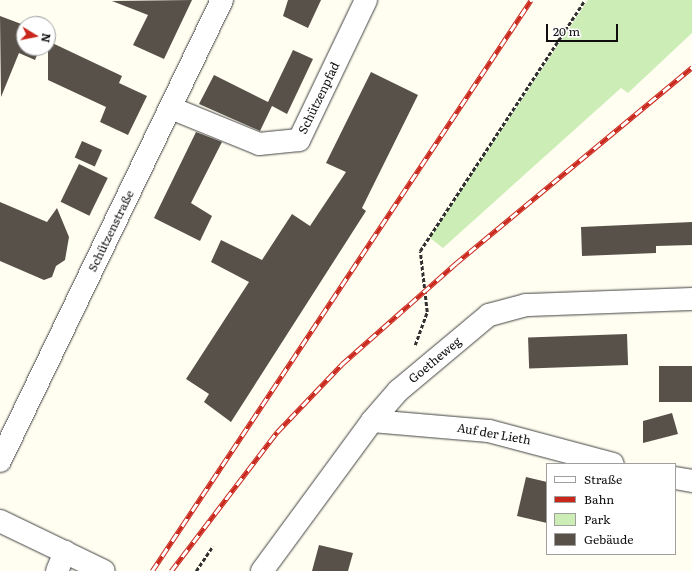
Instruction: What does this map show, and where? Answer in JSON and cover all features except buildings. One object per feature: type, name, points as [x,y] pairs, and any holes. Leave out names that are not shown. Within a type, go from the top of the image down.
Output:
[{"type":"street","name":"Schützenstraße","points":[[0,461],[222,0]]},
{"type":"street","name":"Schützenpfad","points":[[171,108],[259,144],[299,140],[366,0]]},
{"type":"street","name":"Goetheweg","points":[[262,571],[372,421],[398,390],[489,315],[526,305],[692,299]]},
{"type":"street","name":"Auf der Lieth","points":[[372,421],[489,431],[609,463]]},
{"type":"street","points":[[676,478],[692,481]]},
{"type":"street","points":[[0,521],[61,561],[104,571]]},
{"type":"path","points":[[414,348],[427,312],[420,251],[585,0]]},
{"type":"path","points":[[196,571],[213,546]]},
{"type":"green space","points":[[588,0],[692,0],[692,33],[628,93],[621,88],[443,248],[430,238]]},
{"type":"railway","points":[[152,571],[531,0]]},
{"type":"railway","points":[[171,571],[277,432],[342,364],[455,264],[692,67]]}]
